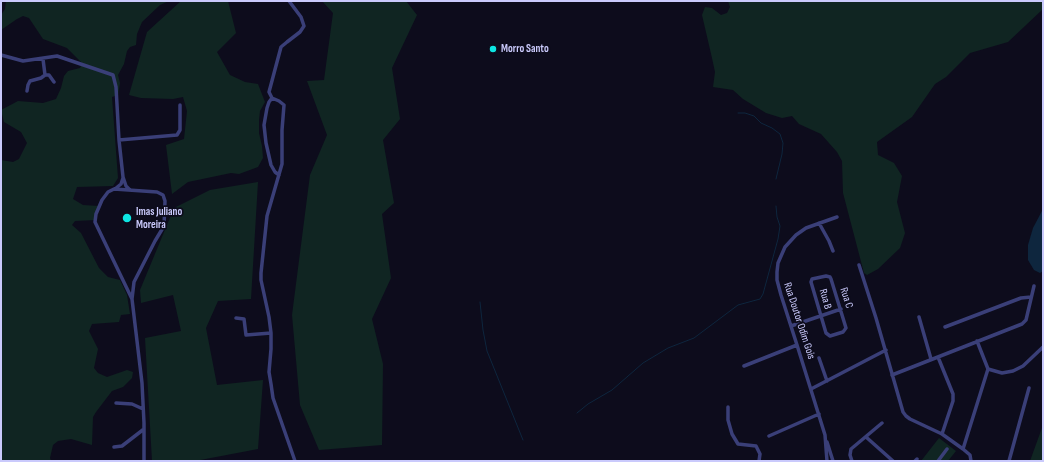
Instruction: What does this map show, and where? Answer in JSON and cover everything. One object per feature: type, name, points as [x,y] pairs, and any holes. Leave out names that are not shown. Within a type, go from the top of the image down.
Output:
[{"type":"street","points":[[289,1],[301,17],[304,26],[300,32],[281,47],[269,92],[272,98],[282,103],[284,108],[282,130],[282,164],[266,216],[261,260],[261,280],[271,333],[269,372],[273,398],[295,461]]},
{"type":"street","points":[[1,55],[23,61],[57,56],[113,75],[116,87],[123,177],[126,186],[131,190]]},
{"type":"street","points":[[43,59],[45,75]]},
{"type":"street","points":[[27,92],[30,81],[45,75],[49,75],[54,82]]},
{"type":"street","points":[[272,98],[267,108],[264,125],[271,165],[279,175]]},
{"type":"street","points":[[119,140],[177,135],[180,130],[180,105]]},
{"type":"street","points":[[123,177],[120,186],[108,192],[102,200],[96,214],[95,222],[132,299]]},
{"type":"street","points":[[114,189],[157,192],[163,195],[165,200],[164,226],[134,282],[132,299],[139,353],[144,423],[144,461]]},
{"type":"street","name":"Rua Doutor Odim Gois","points":[[827,461],[825,435],[777,280],[778,263],[788,242],[806,228],[837,217]]},
{"type":"street","points":[[819,223],[833,251]]},
{"type":"street","points":[[859,265],[886,350],[900,402],[906,416],[942,434],[970,455],[971,461]]},
{"type":"street","name":"Rua C","points":[[826,276],[830,277],[831,279],[846,328],[842,332],[830,336]]},
{"type":"street","name":"Rua B","points":[[826,276],[811,281],[826,333],[830,336]]},
{"type":"street","points":[[892,375],[1024,323],[1034,286]]},
{"type":"street","points":[[945,327],[1021,298],[1031,297]]},
{"type":"street","points":[[791,326],[841,309]]},
{"type":"street","points":[[919,317],[931,359]]},
{"type":"street","points":[[236,318],[244,319],[246,335],[271,333]]},
{"type":"street","points":[[963,449],[988,369],[977,341]]},
{"type":"street","points":[[744,366],[798,345]]},
{"type":"street","points":[[988,369],[1005,373],[1020,368],[1043,348]]},
{"type":"street","points":[[811,389],[886,350]]},
{"type":"street","points":[[938,356],[954,394],[942,434]]},
{"type":"street","points":[[819,358],[827,381]]},
{"type":"street","points":[[1009,461],[1029,388]]},
{"type":"street","points":[[116,403],[132,404],[143,409]]},
{"type":"street","points":[[728,406],[728,420],[732,434],[738,444],[756,446],[760,454],[759,461]]},
{"type":"street","points":[[769,436],[819,414]]},
{"type":"street","points":[[852,461],[850,455],[851,449],[882,423]]},
{"type":"street","points":[[114,447],[122,446],[144,429]]},
{"type":"street","points":[[825,435],[833,461]]},
{"type":"street","points":[[866,437],[893,461]]},
{"type":"street","points":[[938,461],[947,449]]},
{"type":"green space","points":[[6,1],[169,1],[160,5],[142,22],[137,34],[136,45],[130,47],[127,51],[124,64],[118,75],[120,83],[118,95],[112,97],[118,178],[113,186],[77,187],[73,199],[83,205],[99,206],[96,220],[75,221],[72,225],[81,233],[99,268],[108,277],[120,280],[127,295],[130,314],[121,315],[119,322],[92,324],[89,331],[98,349],[94,368],[98,373],[107,377],[127,370],[133,372],[132,378],[123,387],[112,391],[93,417],[92,445],[71,439],[58,441],[53,445],[50,458],[51,461],[1,461],[1,160],[13,162],[19,159],[27,143],[21,132],[4,122],[1,110],[18,101],[43,103],[56,99],[64,76],[68,71],[80,68],[82,63],[67,48],[43,39],[29,18],[23,16],[1,30],[1,15],[5,9]]},
{"type":"green space","points":[[181,1],[228,1],[236,33],[217,52],[230,75],[245,82],[258,84],[265,102],[260,111],[259,120],[259,133],[263,158],[258,167],[239,174],[231,173],[188,182],[172,194],[166,145],[184,139],[187,111],[183,97],[173,99],[141,98],[129,95],[147,32]]},
{"type":"green space","points":[[322,1],[406,1],[417,15],[392,68],[400,119],[383,140],[394,203],[382,214],[391,278],[372,319],[383,364],[382,445],[319,450],[300,405],[292,315],[310,175],[327,135],[307,81],[324,80],[333,13]]},
{"type":"green space","points":[[728,1],[1043,1],[1043,9],[1008,42],[970,53],[946,77],[935,84],[912,117],[877,142],[878,155],[894,163],[902,176],[897,202],[905,233],[900,248],[878,269],[867,275],[864,273],[843,193],[842,161],[837,152],[821,134],[799,124],[792,116],[782,118],[766,113],[743,99],[733,90],[713,87],[715,72],[702,15],[705,7],[712,8],[721,15],[727,13],[730,7]]},
{"type":"green space","points":[[258,182],[251,299],[218,301],[206,328],[217,385],[263,380],[258,449],[195,461],[152,461],[145,338],[181,331],[173,295],[141,303],[140,290],[174,208],[210,190]]},
{"type":"green space","points":[[1043,425],[1043,461],[1030,461]]},
{"type":"green space","points":[[939,438],[956,451],[948,461],[921,461]]},
{"type":"water","points":[[1043,209],[1043,271],[1040,273],[1034,270],[1028,260],[1028,245],[1033,228]]},
{"type":"waterway","points":[[738,113],[745,113],[754,116],[761,123],[780,134],[783,143],[776,179]]},
{"type":"waterway","points":[[577,413],[588,404],[612,390],[643,363],[668,348],[694,338],[738,305],[760,299],[763,294],[778,239],[780,226],[776,206]]},
{"type":"waterway","points":[[480,302],[487,351],[523,440]]},
{"type":"place","name":"Morro Santo","points":[[493,49]]},
{"type":"place","name":"Imas Juliano Moreira","points":[[127,218]]}]
